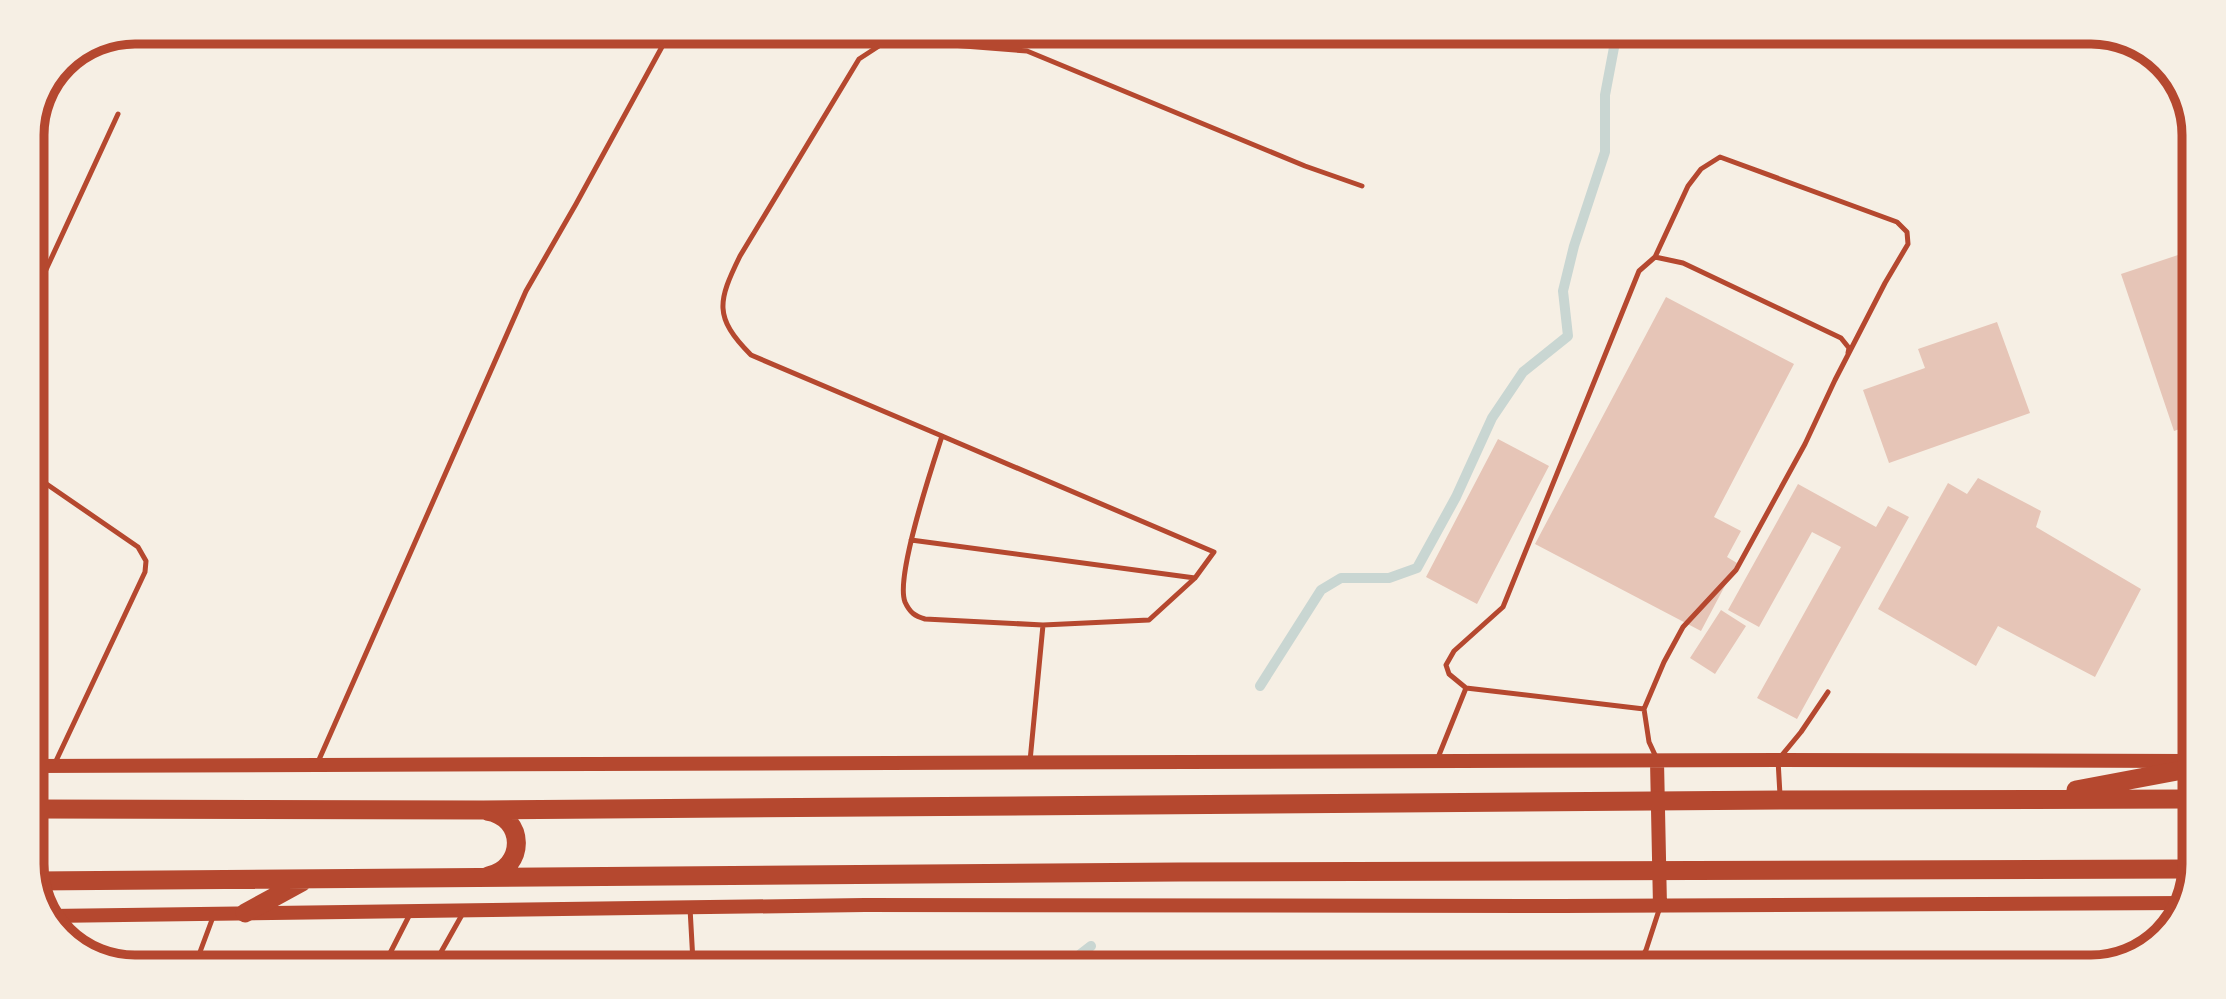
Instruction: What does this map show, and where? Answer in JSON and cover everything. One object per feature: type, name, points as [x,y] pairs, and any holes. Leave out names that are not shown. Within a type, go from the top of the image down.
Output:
[{"type":"highway","points":[[2026,800],[2182,770]]},
{"type":"highway","points":[[44,809],[483,810],[1659,800],[2182,799]]},
{"type":"highway","points":[[483,810],[496,812],[507,820],[514,830],[517,843],[515,855],[508,866],[497,874],[485,876]]},
{"type":"highway","points":[[46,881],[485,876],[2181,869]]},
{"type":"highway","points":[[245,914],[306,880]]},
{"type":"main road","points":[[1657,761],[1660,906]]},
{"type":"main road","points":[[44,766],[2182,761]]},
{"type":"main road","points":[[60,916],[865,905],[1660,906],[2173,903]]},
{"type":"lane","points":[[317,765],[526,291],[664,44]]},
{"type":"lane","points":[[881,44],[859,59],[740,256],[726,285],[722,302],[727,326],[733,338],[751,355],[942,436],[1214,552],[1195,578],[1149,620],[1043,625],[925,619],[912,614],[904,600],[911,540],[942,436]]},
{"type":"lane","points":[[947,44],[1027,51],[1305,166],[1362,186]]},
{"type":"lane","points":[[44,274],[118,114]]},
{"type":"lane","points":[[1644,709],[1466,688],[1449,674],[1446,665],[1454,650],[1503,607],[1639,271],[1655,257],[1688,186],[1700,169],[1720,157],[1897,222],[1907,232],[1908,244],[1885,283],[1805,444],[1736,570],[1683,627],[1664,662],[1644,709],[1649,742],[1657,761]]},
{"type":"lane","points":[[1655,257],[1683,263],[1841,338],[1849,348],[1848,356]]},
{"type":"lane","points":[[44,482],[138,547],[146,561],[145,572],[54,766]]},
{"type":"lane","points":[[911,540],[1195,578]]},
{"type":"lane","points":[[1030,762],[1043,625]]},
{"type":"lane","points":[[1437,761],[1466,688]]},
{"type":"lane","points":[[1781,800],[1778,760],[1828,692]]},
{"type":"lane","points":[[1643,955],[1660,906]]},
{"type":"lane","points":[[690,908],[693,955]]},
{"type":"lane","points":[[439,955],[465,910]]},
{"type":"lane","points":[[389,955],[411,911]]},
{"type":"lane","points":[[199,955],[215,914]]},
{"type":"building","points":[[2182,254],[2182,428],[2174,431],[2121,274]]},
{"type":"building","points":[[1666,297],[1794,364],[1714,517],[1741,531],[1727,557],[1737,563],[1701,631],[1535,544]]},
{"type":"building","points":[[1997,322],[2030,413],[1889,463],[1863,390],[1925,368],[1918,349]]},
{"type":"building","points":[[1498,439],[1549,466],[1477,604],[1426,577]]},
{"type":"building","points":[[1978,478],[2041,511],[2036,527],[2141,589],[2095,677],[1998,626],[1976,666],[1878,609],[1948,483],[1967,494]]},
{"type":"building","points":[[1798,484],[1876,527],[1888,506],[1909,517],[1797,719],[1757,698],[1841,547],[1812,532],[1759,627],[1728,610]]},
{"type":"building","points":[[1721,610],[1746,626],[1715,674],[1690,658]]},
{"type":"waterway","points":[[1260,686],[1321,590],[1341,578],[1389,578],[1417,568],[1456,497],[1492,418],[1523,372],[1568,336],[1563,291],[1574,246],[1605,152],[1605,95],[1615,44]]},
{"type":"waterway","points":[[1079,955],[1091,946]]}]
